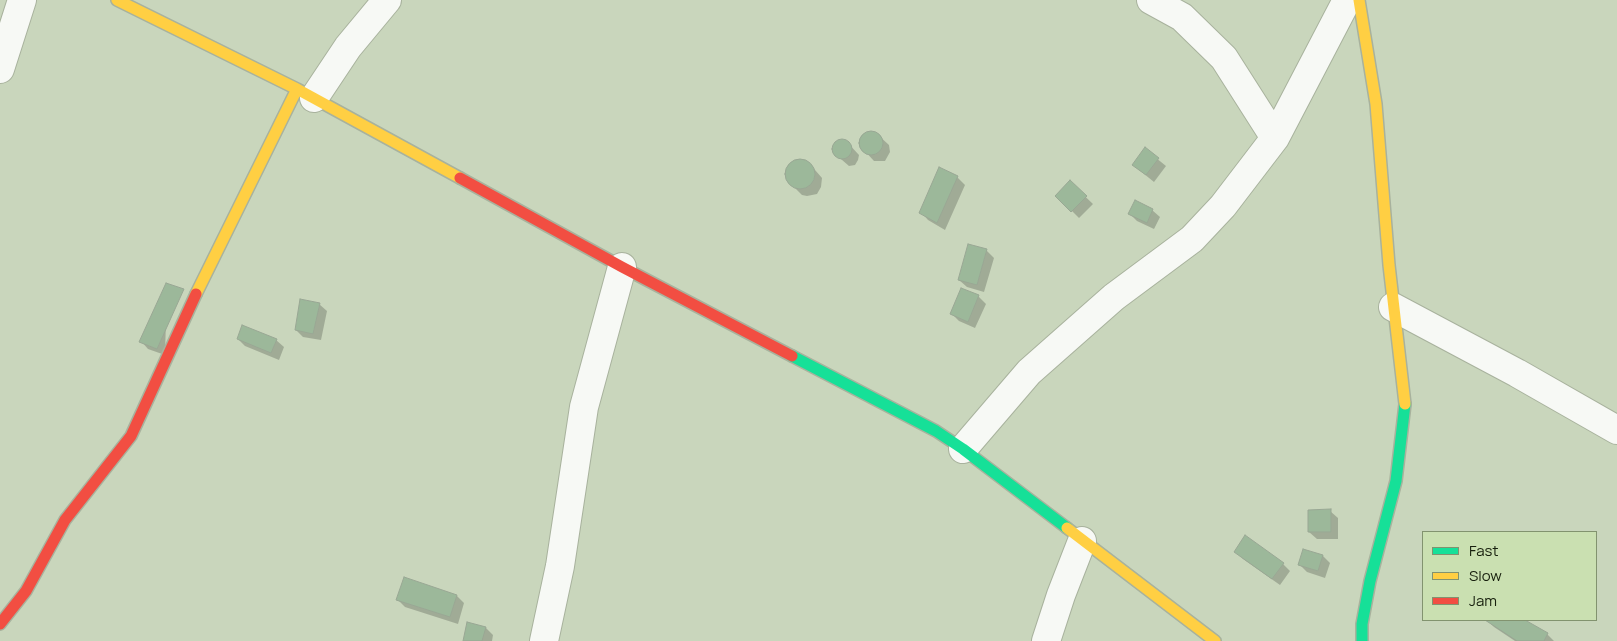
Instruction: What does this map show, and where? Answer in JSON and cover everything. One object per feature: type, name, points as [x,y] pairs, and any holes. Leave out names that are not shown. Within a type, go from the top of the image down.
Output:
[{"type":"main road","points":[[117,0],[305,93],[622,267],[936,431],[963,449],[1215,641]]},
{"type":"main road","points":[[1359,0],[1376,104],[1393,307],[1406,407],[1396,481],[1370,582],[1362,624],[1362,641]]},
{"type":"main road","points":[[0,624],[26,592],[65,520],[131,436],[204,276],[305,93]]},
{"type":"street","points":[[0,69],[22,0]]},
{"type":"street","points":[[305,93],[348,47],[387,0]]},
{"type":"street","points":[[1151,0],[1182,17],[1224,58],[1275,138]]},
{"type":"street","points":[[963,449],[1029,372],[1114,297],[1192,239],[1223,206],[1275,138],[1346,0]]},
{"type":"street","points":[[544,641],[560,566],[584,407],[622,267]]},
{"type":"street","points":[[1393,307],[1517,373],[1617,430]]},
{"type":"street","points":[[1046,641],[1061,594],[1082,541]]},
{"type":"building","points":[[871,131],[880,134],[883,143],[880,152],[871,155],[862,152],[859,143],[862,134]]},
{"type":"building","points":[[842,139],[849,142],[852,149],[849,156],[842,159],[835,156],[832,149],[835,142]]},
{"type":"building","points":[[1145,147],[1159,158],[1146,175],[1132,165]]},
{"type":"building","points":[[800,159],[811,163],[815,174],[811,185],[800,189],[789,185],[785,174],[789,163]]},
{"type":"building","points":[[939,167],[958,176],[937,223],[919,213]]},
{"type":"building","points":[[1070,180],[1087,196],[1071,212],[1055,196]]},
{"type":"building","points":[[1135,200],[1153,209],[1147,223],[1128,214]]},
{"type":"building","points":[[968,244],[987,249],[977,285],[958,280]]},
{"type":"building","points":[[166,283],[184,289],[157,349],[139,342]]},
{"type":"building","points":[[961,288],[979,295],[968,322],[950,314]]},
{"type":"building","points":[[300,299],[320,303],[313,334],[295,330]]},
{"type":"building","points":[[242,325],[277,339],[271,353],[237,339]]},
{"type":"building","points":[[1331,509],[1331,532],[1308,532],[1308,510]]},
{"type":"building","points":[[1245,535],[1284,563],[1272,579],[1234,552]]},
{"type":"building","points":[[1303,549],[1323,555],[1318,571],[1298,565]]},
{"type":"building","points":[[404,577],[457,595],[450,617],[396,600]]},
{"type":"building","points":[[1487,621],[1527,621],[1548,633],[1544,641],[1517,641]]},
{"type":"building","points":[[467,622],[486,627],[482,641],[463,641]]},
{"type":"traffic: fast","points":[[792,356],[936,431],[963,449],[1067,528]]},
{"type":"traffic: fast","points":[[1362,641],[1362,624],[1370,581],[1396,481],[1405,404]]},
{"type":"traffic: slow","points":[[117,0],[297,89],[460,178]]},
{"type":"traffic: slow","points":[[1359,0],[1376,104],[1389,265],[1405,404]]},
{"type":"traffic: slow","points":[[196,294],[297,89]]},
{"type":"traffic: slow","points":[[1067,528],[1215,641]]},
{"type":"traffic: jam","points":[[460,178],[622,267],[792,356]]},
{"type":"traffic: jam","points":[[0,624],[26,591],[65,520],[131,436],[196,294]]}]
